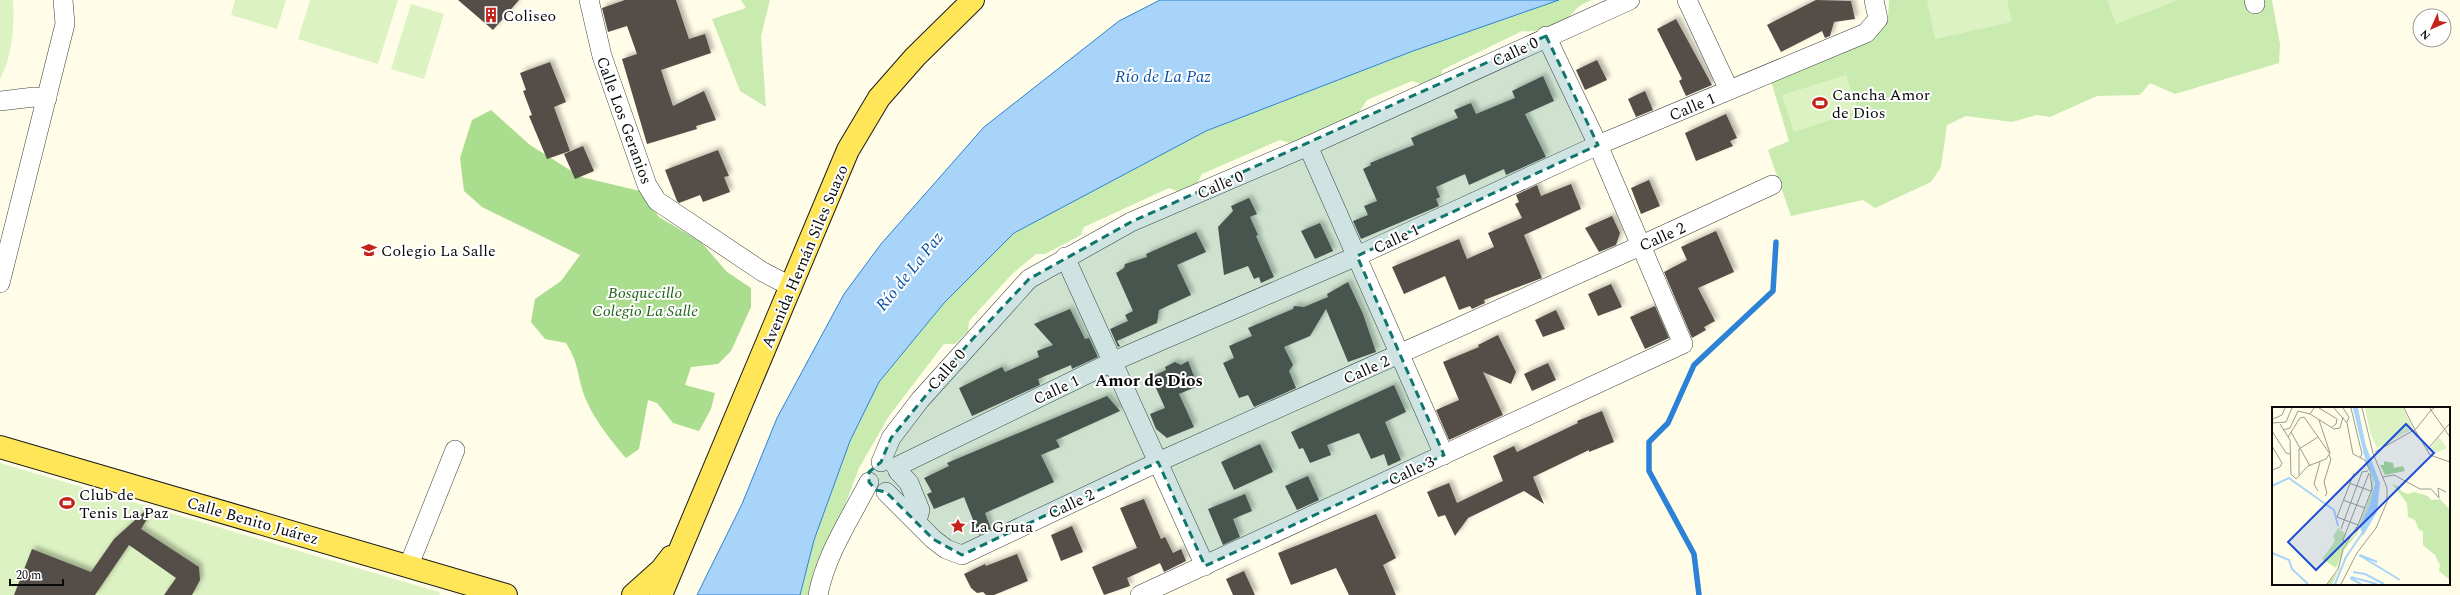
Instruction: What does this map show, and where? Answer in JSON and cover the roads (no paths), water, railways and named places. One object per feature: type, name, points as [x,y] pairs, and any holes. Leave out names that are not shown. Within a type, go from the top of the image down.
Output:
[{"type":"main road","name":"Avenida Hernán Siles Suazo","points":[[661,595],[848,150],[879,98],[915,57],[956,15],[973,0]]},
{"type":"main road","name":"Calle Benito Juárez","points":[[0,447],[409,565],[506,595]]},
{"type":"main road","name":"Avenida Hernán Siles Suazo","points":[[633,595],[661,570],[683,542]]},
{"type":"street","points":[[0,283],[65,24],[63,0]]},
{"type":"street","name":"Calle Los Geranios","points":[[589,0],[602,56],[647,185],[657,201],[763,272],[790,286]]},
{"type":"street","name":"Calle 0","points":[[892,466],[891,438],[920,400],[968,344],[1029,279],[1065,257],[1131,222],[1308,146],[1546,36],[1630,0]]},
{"type":"street","points":[[1687,0],[1729,90]]},
{"type":"street","name":"Calle 1","points":[[892,466],[1114,361],[1357,256],[1598,145],[1866,33],[1878,19],[1874,0]]},
{"type":"street","points":[[1546,36],[1598,145],[1640,246]]},
{"type":"street","points":[[0,101],[34,97],[46,98]]},
{"type":"street","points":[[1308,146],[1444,455]]},
{"type":"street","name":"Calle 2","points":[[917,521],[933,540],[946,549],[962,555],[1158,462],[1640,246],[1772,184]]},
{"type":"street","name":"Calle 3","points":[[1140,595],[1683,344],[1640,246]]},
{"type":"street","points":[[1065,257],[1114,361],[1205,566]]},
{"type":"street","points":[[409,565],[455,450]]},
{"type":"street","points":[[818,595],[822,576],[841,534],[858,504],[879,489],[898,485],[892,466]]},
{"type":"street","points":[[892,466],[909,483],[920,510],[917,521],[879,489],[872,467],[892,466]]},
{"type":"water","name":"Río de La Paz","points":[[1160,0],[1559,0],[1413,51],[1206,131],[1014,233],[944,303],[879,382],[850,441],[814,540],[800,595],[697,595],[742,504],[777,418],[844,294],[881,244],[984,127],[1119,21]]},
{"type":"waterway","points":[[1699,595],[1694,554],[1649,471],[1649,442],[1668,423],[1694,365],[1773,291],[1776,242]]},
{"type":"place","name":"Coliseo","points":[[491,15]]},
{"type":"place","name":"Cancha Amor de Dios","points":[[1820,103]]},
{"type":"place","name":"Colegio La Salle","points":[[369,250]]},
{"type":"place","name":"Club de Tenis La Paz","points":[[67,503]]},
{"type":"place","name":"La Gruta","points":[[958,526]]},
{"type":"district","name":"Amor de Dios","points":[[1149,380]]},
{"type":"park label","name":"Bosquecillo Colegio La Salle","points":[[645,301]]}]
